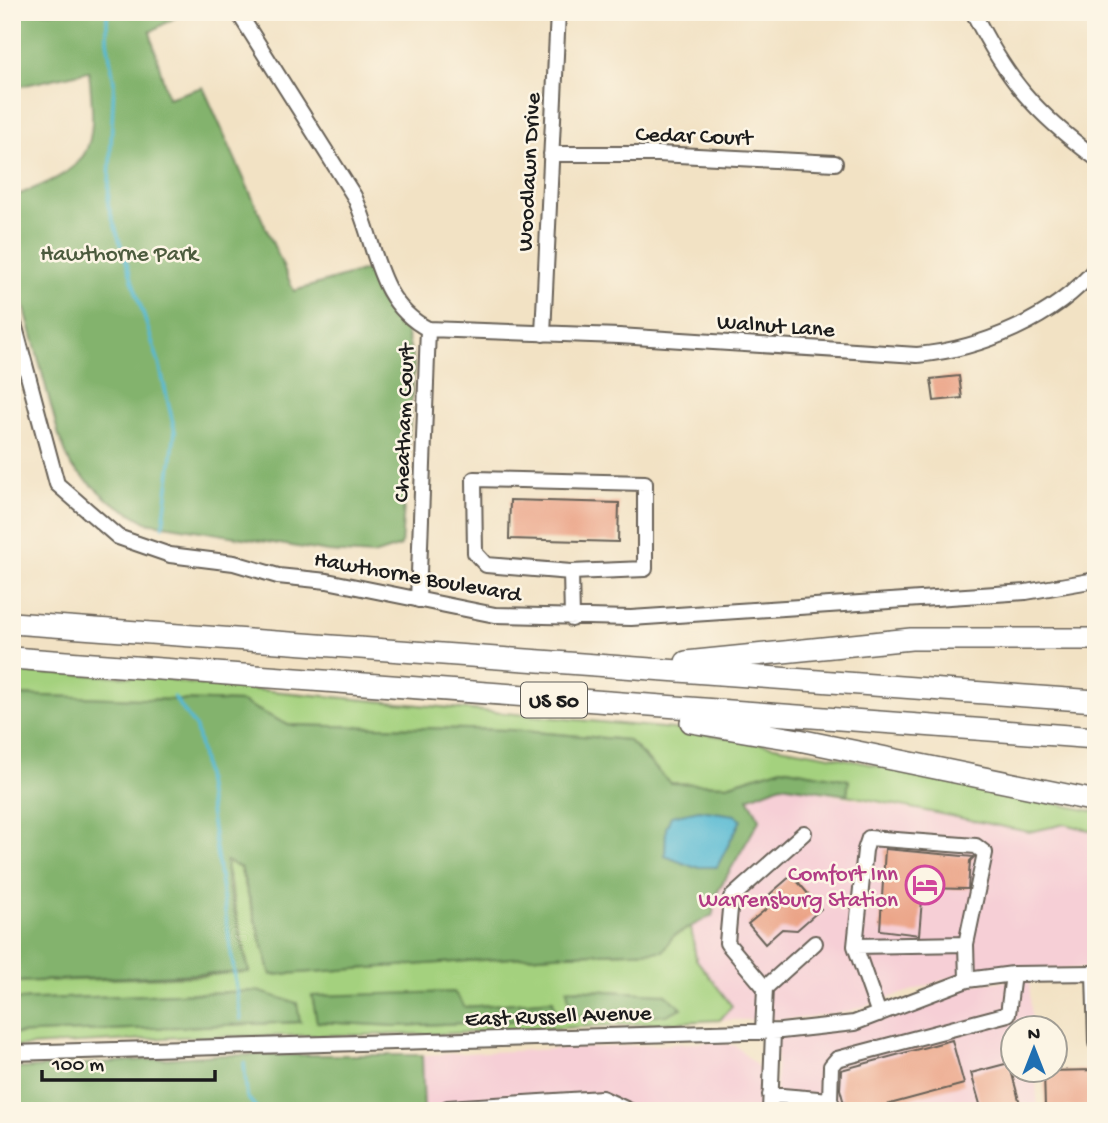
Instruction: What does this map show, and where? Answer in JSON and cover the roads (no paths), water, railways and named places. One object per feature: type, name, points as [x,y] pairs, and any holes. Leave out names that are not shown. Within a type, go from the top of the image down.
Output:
[{"type":"highway","name":"US 50","points":[[12,623],[1096,701]]},
{"type":"highway","points":[[638,668],[911,639],[1096,639]]},
{"type":"highway","name":"US 50","points":[[12,658],[1096,738]]},
{"type":"highway","points":[[572,701],[799,740],[1096,801]]},
{"type":"street","name":"Cheatham Court","points":[[238,12],[354,196],[364,219],[379,273],[392,299],[413,321],[428,329],[418,600]]},
{"type":"street","name":"Woodlawn Drive","points":[[543,334],[558,12]]},
{"type":"street","points":[[973,12],[1007,75],[1053,126],[1096,158]]},
{"type":"street","name":"Cedar Court","points":[[551,154],[658,154],[835,163]]},
{"type":"street","name":"Walnut Lane","points":[[428,329],[916,355],[943,353],[1000,335],[1032,319],[1075,290],[1096,268]]},
{"type":"street","name":"Hawthorne Boulevard","points":[[12,316],[57,484],[118,537],[170,555],[234,563],[278,576],[327,581],[495,615],[572,619],[1026,592],[1096,580]]},
{"type":"street","points":[[474,479],[645,483],[645,569],[571,572],[486,565],[475,553],[474,479]]},
{"type":"street","points":[[571,572],[572,619]]},
{"type":"street","points":[[770,1111],[765,988],[727,943],[731,898],[804,834]]},
{"type":"street","points":[[878,1014],[855,946],[865,850],[869,838],[976,846],[985,853],[967,944],[967,980]]},
{"type":"street","points":[[765,988],[816,943]]},
{"type":"street","points":[[855,946],[967,944]]},
{"type":"street","points":[[1095,973],[1096,1043]]},
{"type":"street","name":"East Russell Avenue","points":[[12,1053],[768,1032],[831,1027],[878,1014],[967,980],[1013,974],[1095,973]]},
{"type":"street","points":[[770,1095],[833,1105],[831,1066],[837,1059],[1008,1014],[1013,974]]},
{"type":"street","points":[[447,1108],[602,1098],[630,1111]]},
{"type":"water","points":[[699,810],[735,815],[741,820],[717,867],[693,867],[665,856],[666,828],[671,816]]},
{"type":"waterway","points":[[107,12],[107,40],[114,82],[108,205],[159,363],[175,432],[163,526]]},
{"type":"waterway","points":[[174,697],[196,728],[241,1019]]},
{"type":"waterway","points":[[244,1063],[247,1097],[259,1111]]},
{"type":"place","name":"Comfort Inn Warrensburg Station","points":[[925,885]]},
{"type":"park label","name":"Hawthorne Park","points":[[119,252]]}]
